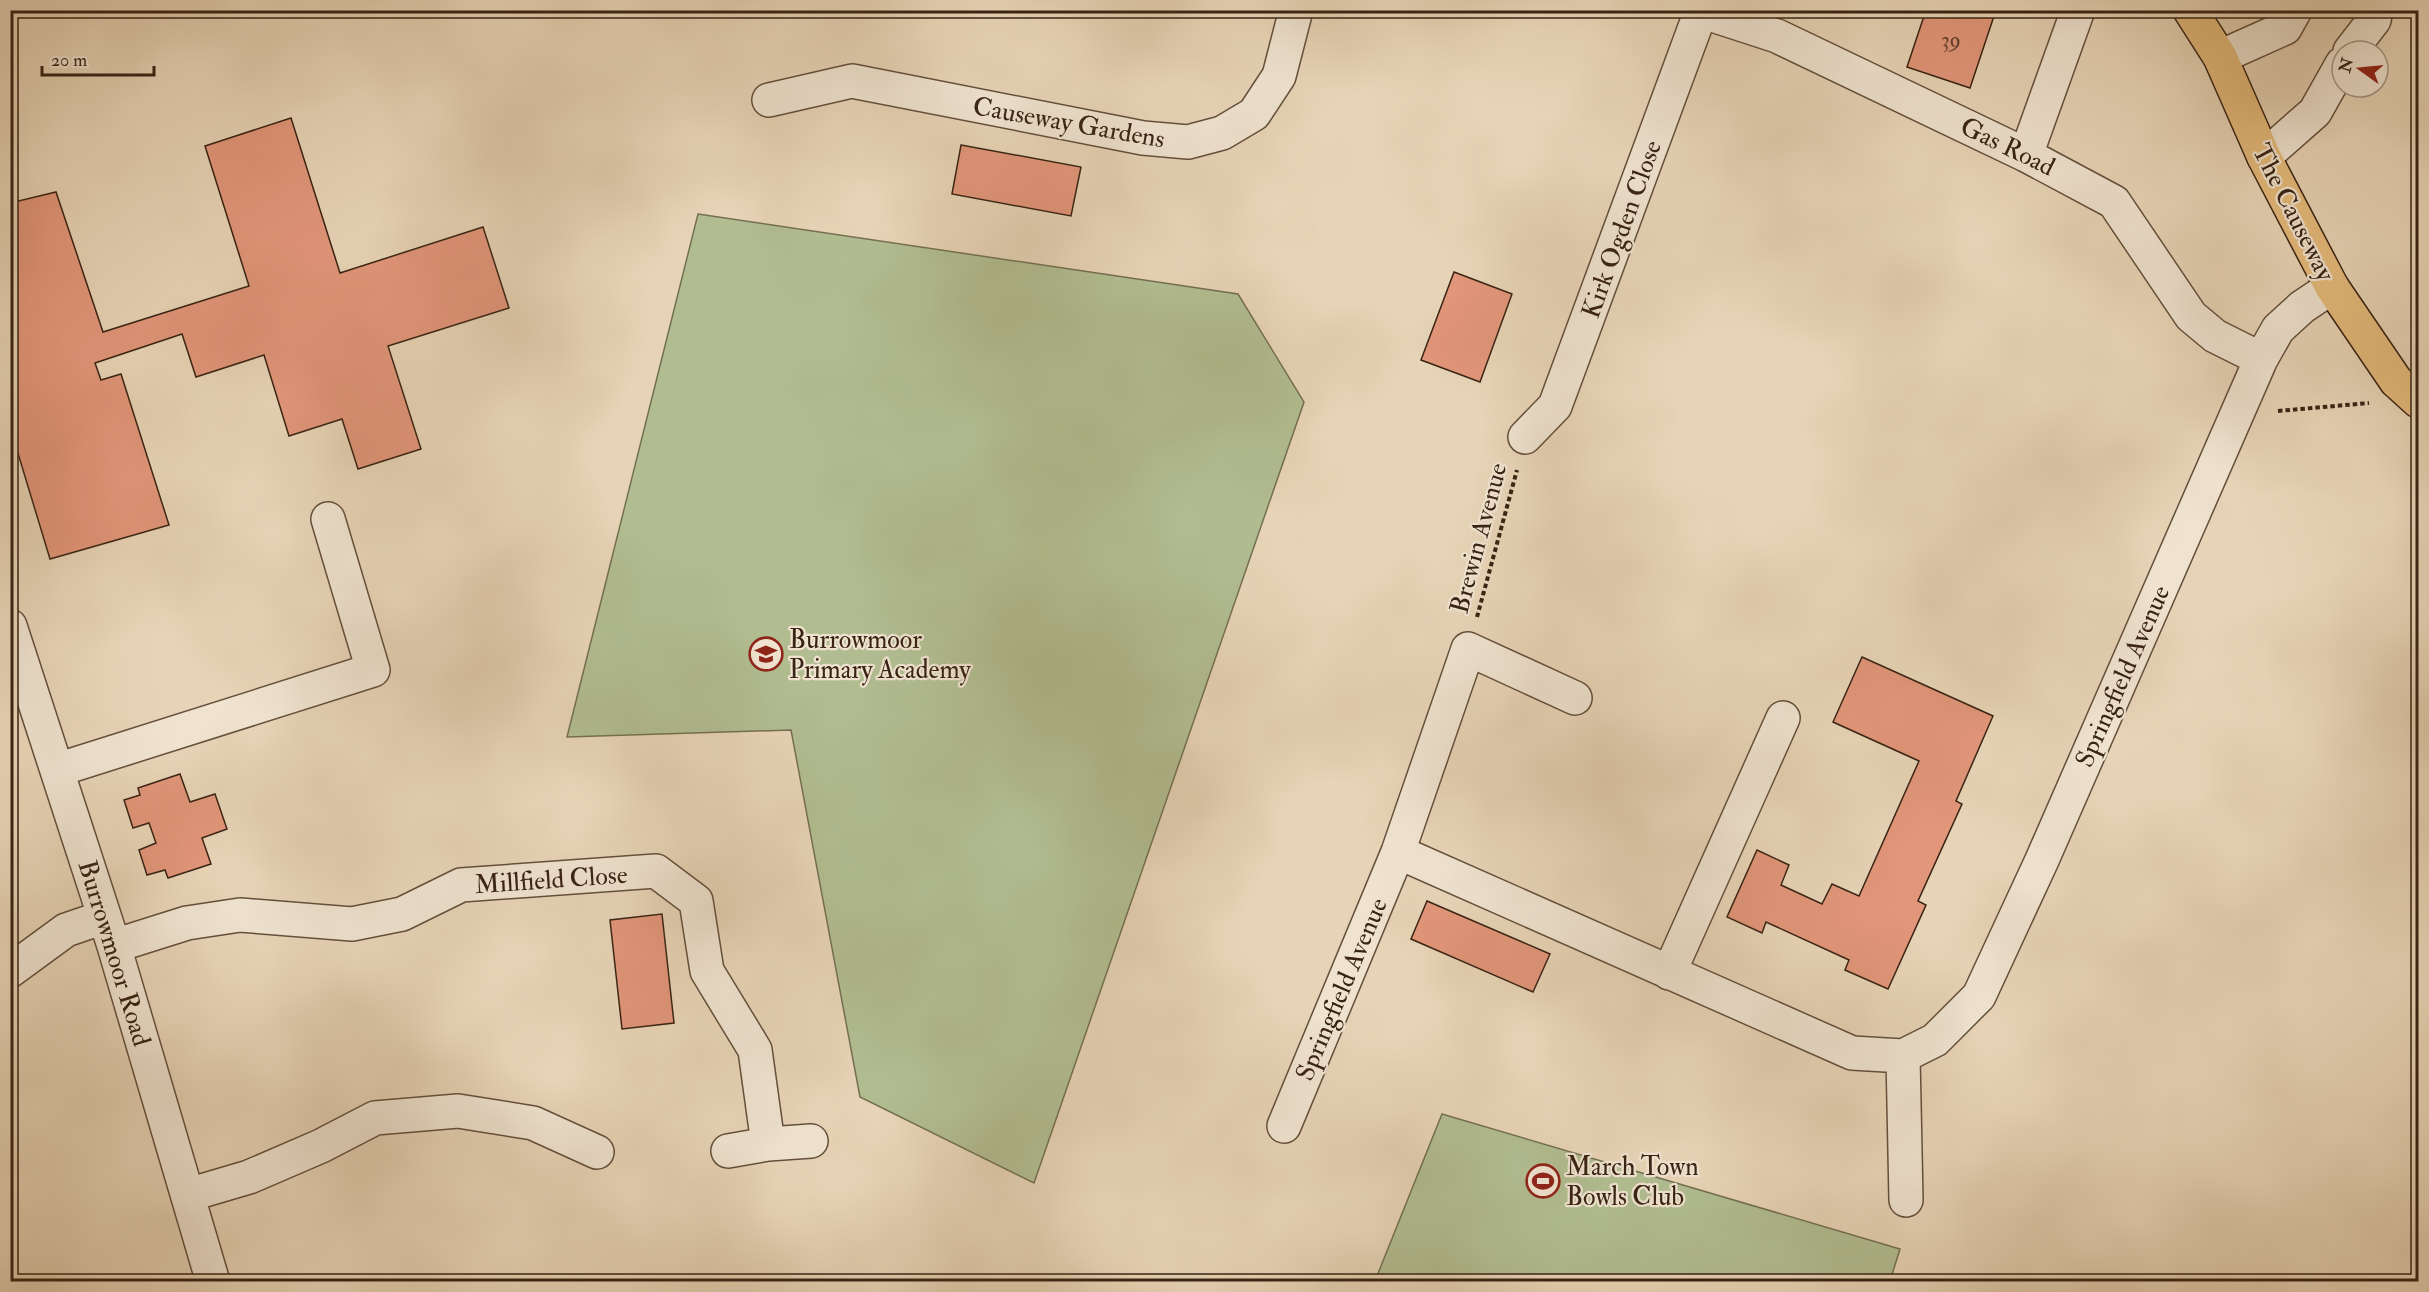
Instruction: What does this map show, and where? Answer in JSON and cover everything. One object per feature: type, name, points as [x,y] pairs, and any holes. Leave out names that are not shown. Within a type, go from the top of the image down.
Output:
[{"type":"main road","name":"The Causeway","points":[[2190,10],[2220,57],[2264,157],[2332,288],[2396,381],[2418,401]]},
{"type":"street","name":"Causeway Gardens","points":[[769,100],[852,81],[1143,138],[1188,142],[1222,133],[1254,114],[1280,76],[1296,10]]},
{"type":"street","points":[[2026,155],[2078,10]]},
{"type":"street","points":[[2220,57],[2284,28],[2295,10]]},
{"type":"street","points":[[2359,39],[2374,20],[2376,10]]},
{"type":"street","name":"Gas Road","points":[[1699,11],[1777,36],[2026,155],[2114,202],[2191,316],[2215,336],[2261,359]]},
{"type":"street","name":"Kirk Ogden Close","points":[[1526,438],[1555,406],[1699,11]]},
{"type":"street","points":[[2264,157],[2315,112],[2330,85]]},
{"type":"street","name":"Springfield Avenue","points":[[1398,852],[1852,1053],[1903,1056],[1935,1040],[1979,996],[2037,872],[2261,359],[2278,329],[2302,307],[2332,288]]},
{"type":"street","points":[[57,770],[373,670],[328,519]]},
{"type":"street","name":"Burrowmoor Road","points":[[10,626],[109,931],[213,1281]]},
{"type":"street","points":[[1468,649],[1575,698]]},
{"type":"street","name":"Springfield Avenue","points":[[1284,1126],[1398,852],[1468,649]]},
{"type":"street","points":[[1669,973],[1783,718]]},
{"type":"street","name":"Millfield Close","points":[[10,971],[66,930],[109,931],[240,915],[352,924],[402,914],[461,885],[656,871],[696,901],[707,971],[754,1050],[768,1144]]},
{"type":"street","points":[[1903,1056],[1906,1200]]},
{"type":"street","points":[[188,1196],[249,1177],[321,1146],[375,1118],[458,1111],[532,1123],[597,1152]]},
{"type":"street","points":[[728,1151],[768,1144],[811,1141]]},
{"type":"path","points":[[2266,412],[2378,402]]},
{"type":"path","name":"Brewin Avenue","points":[[1468,649],[1526,438]]},
{"type":"green space","points":[[698,214],[1238,294],[1304,402],[1034,1183],[860,1097],[791,730],[567,737]]},
{"type":"green space","name":"March Town Bowls Club","points":[[1442,1114],[1900,1249],[1890,1281],[1375,1281]]},
{"type":"building","points":[[1926,10],[1996,10],[1970,88],[1907,67]]},
{"type":"building","points":[[291,118],[340,273],[483,227],[509,308],[388,346],[421,449],[358,469],[342,419],[289,436],[264,355],[196,377],[182,334],[95,363],[101,380],[121,374],[169,525],[50,559],[10,427],[10,203],[56,192],[103,332],[249,286],[205,146]]},
{"type":"building","points":[[961,145],[1081,167],[1071,216],[952,194]]},
{"type":"building","points":[[1454,272],[1512,294],[1480,382],[1421,360]]},
{"type":"building","points":[[1862,657],[1993,716],[1956,801],[1962,804],[1918,901],[1926,905],[1888,989],[1845,970],[1849,960],[1766,922],[1762,933],[1727,917],[1757,850],[1789,865],[1781,885],[1822,904],[1832,884],[1859,896],[1919,761],[1833,722]]},
{"type":"building","points":[[180,774],[190,802],[215,794],[227,829],[202,838],[211,864],[168,878],[165,870],[147,875],[139,850],[156,843],[149,823],[133,828],[124,800],[140,795],[138,788]]},
{"type":"building","points":[[1427,901],[1550,954],[1533,992],[1411,939]]},
{"type":"building","points":[[662,914],[674,1023],[622,1029],[610,920]]},
{"type":"place","name":"Burrowmoor Primary Academy","points":[[766,654]]},
{"type":"place","name":"March Town Bowls Club","points":[[1543,1181]]}]
